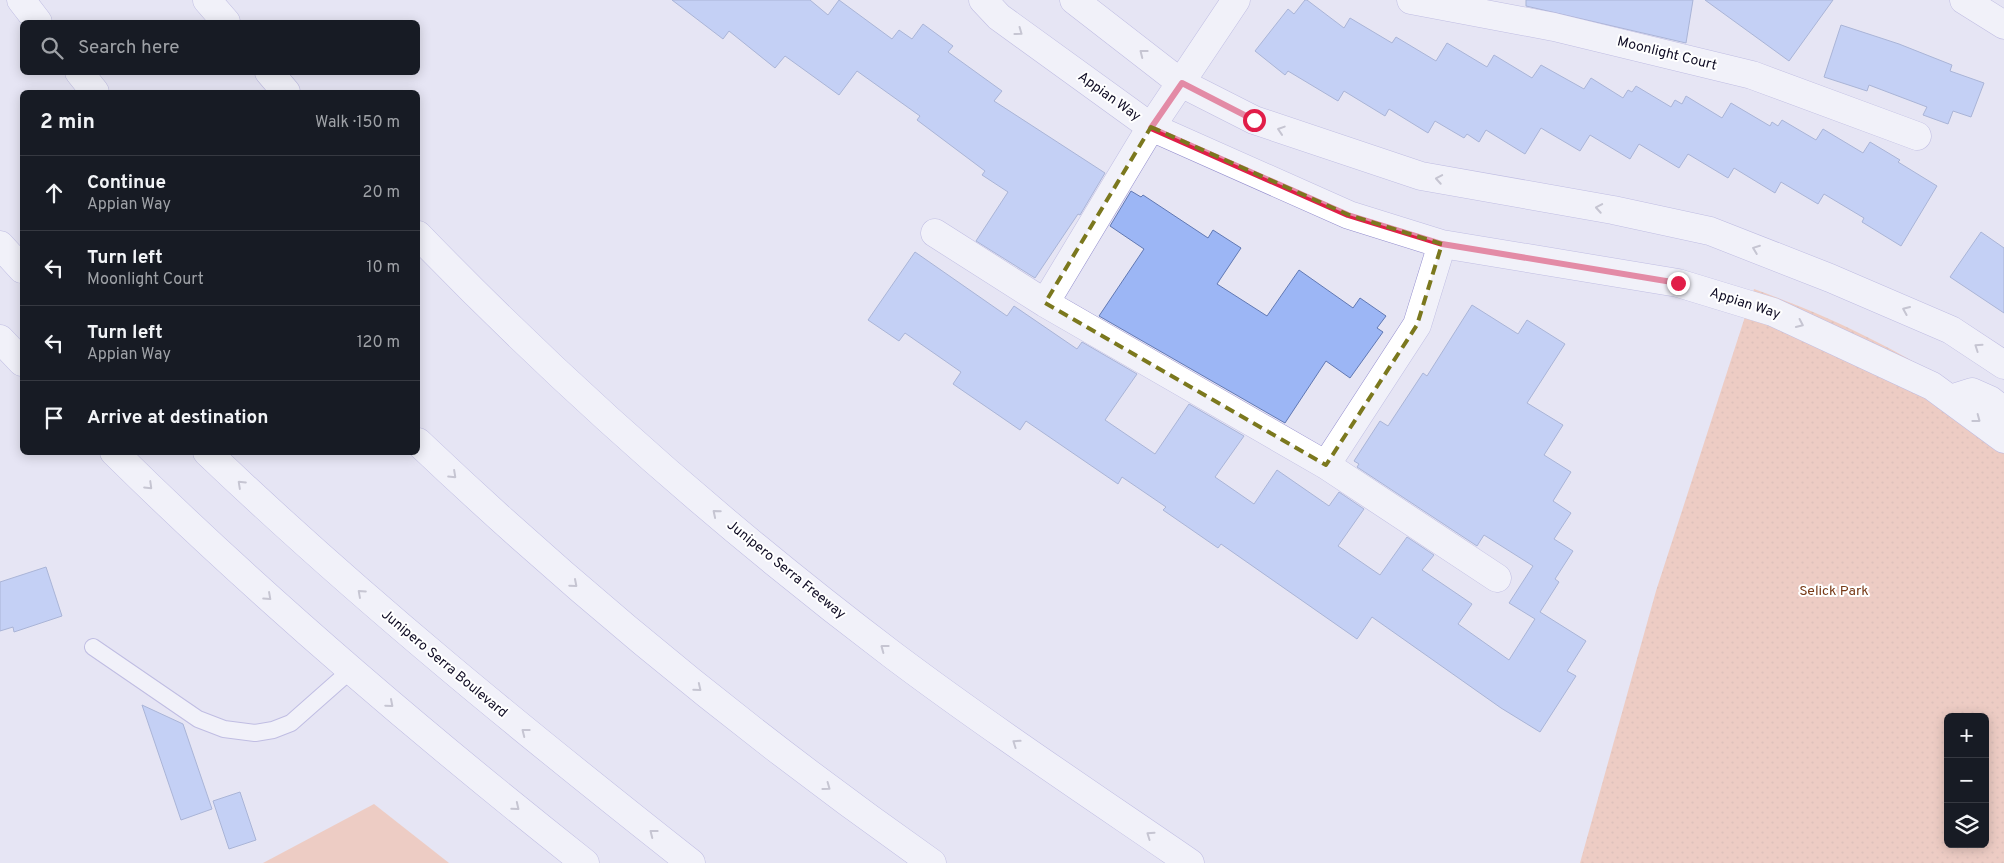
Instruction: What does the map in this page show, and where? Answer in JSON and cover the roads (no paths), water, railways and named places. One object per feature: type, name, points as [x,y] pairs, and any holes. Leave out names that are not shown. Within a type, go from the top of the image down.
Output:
[{"type":"main road","points":[[21,0],[36,20]]},
{"type":"main road","points":[[207,0],[224,20]]},
{"type":"main road","name":"Appian Way","points":[[983,0],[999,17],[1151,128],[1348,215],[1442,244],[1678,283],[1774,312],[1932,386],[2004,440]]},
{"type":"main road","points":[[1074,0],[1182,83],[1254,120],[1421,176],[1613,210],[1710,231],[1830,278],[1951,330],[2004,365]]},
{"type":"main road","points":[[1046,303],[1151,128],[1236,0]]},
{"type":"main road","name":"Moonlight Court","points":[[1411,0],[1554,27],[1752,75],[1917,136]]},
{"type":"main road","points":[[1964,0],[2004,25]]},
{"type":"main road","points":[[81,75],[93,90]]},
{"type":"main road","points":[[272,75],[284,90]]},
{"type":"main road","points":[[935,233],[1046,303],[1326,466],[1496,578]]},
{"type":"main road","name":"Junipero Serra Freeway","points":[[420,237],[565,380],[675,478],[791,575],[896,657],[1190,863]]},
{"type":"main road","points":[[1326,466],[1418,325],[1442,244]]},
{"type":"main road","points":[[0,246],[20,267]]},
{"type":"main road","points":[[0,339],[20,360]]},
{"type":"main road","points":[[1950,399],[1972,392],[1990,400],[2004,411]]},
{"type":"main road","points":[[420,444],[550,563],[650,649],[797,765],[932,863]]},
{"type":"main road","points":[[117,455],[215,549],[351,670],[452,755],[586,863]]},
{"type":"main road","name":"Junipero Serra Boulevard","points":[[210,455],[424,648],[523,730],[691,863]]},
{"type":"lane","points":[[93,648],[198,719],[224,729],[255,733],[273,730],[291,723],[351,670]]},
{"type":"park label","name":"Selick Park","points":[[1834,591]]}]
